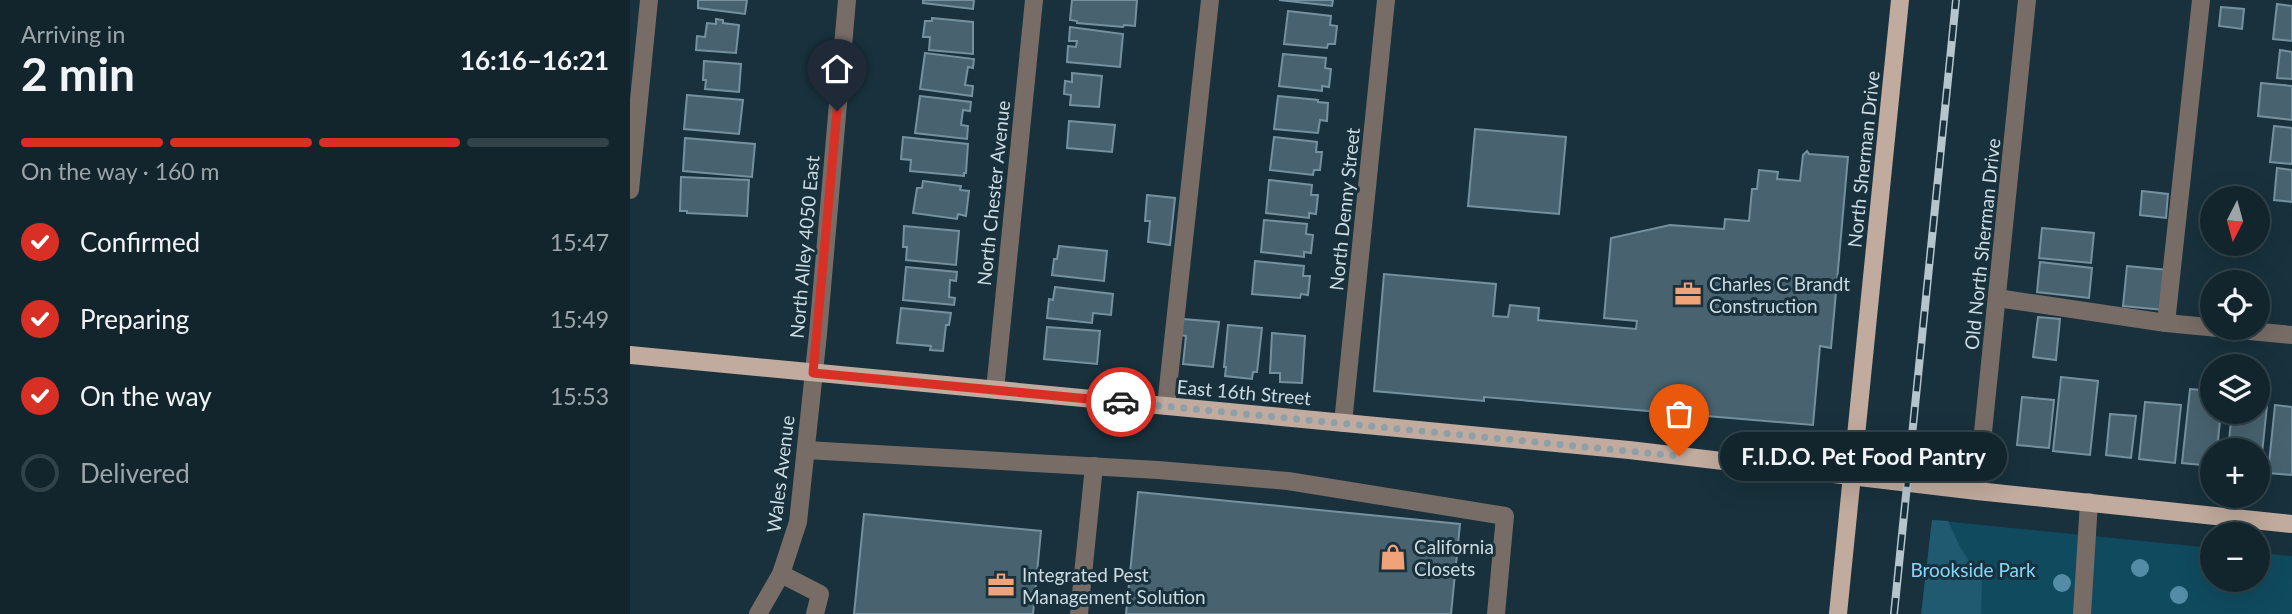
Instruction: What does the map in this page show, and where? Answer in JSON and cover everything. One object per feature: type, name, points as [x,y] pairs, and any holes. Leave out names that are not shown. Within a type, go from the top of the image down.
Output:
[{"type":"main road","name":"North Sherman Drive","points":[[1838,614],[1900,0]]},
{"type":"main road","name":"East 16th Street","points":[[630,355],[1629,450],[2292,524]]},
{"type":"street","points":[[630,190],[649,0]]},
{"type":"street","name":"North Alley 4050 East","points":[[813,373],[847,0]]},
{"type":"street","name":"North Chester Avenue","points":[[995,390],[1034,0]]},
{"type":"street","points":[[1166,406],[1210,0]]},
{"type":"street","name":"North Denny Street","points":[[1343,423],[1386,0]]},
{"type":"street","name":"Old North Sherman Drive","points":[[1978,491],[2027,0]]},
{"type":"street","points":[[2166,323],[2201,0]]},
{"type":"street","points":[[1997,299],[2166,323],[2292,335]]},
{"type":"street","name":"Wales Avenue","points":[[758,614],[781,574],[798,522],[813,373]]},
{"type":"street","points":[[806,450],[1094,466],[1287,481],[1505,516],[1496,614]]},
{"type":"street","points":[[1079,614],[1094,466]]},
{"type":"street","points":[[2082,614],[2089,502]]},
{"type":"street","points":[[781,574],[820,594],[815,614]]},
{"type":"green space","name":"Brookside Park","points":[[1932,520],[2200,547],[2200,592],[2270,592],[2270,554],[2292,556],[2292,614],[1922,614]]},
{"type":"green space","points":[[1932,520],[1948,521],[1960,547],[1982,581],[1981,614],[1921,614]]},
{"type":"building","points":[[698,0],[747,0],[745,14],[698,8]]},
{"type":"building","points":[[923,0],[974,0],[973,9],[923,3]]},
{"type":"building","points":[[1072,0],[1137,0],[1135,26],[1077,23],[1070,20]]},
{"type":"building","points":[[1279,0],[1333,0],[1332,6]]},
{"type":"building","points":[[2277,4],[2292,6],[2292,41],[2273,39]]},
{"type":"building","points":[[2221,7],[2244,9],[2242,29],[2219,26]]},
{"type":"building","points":[[1288,11],[1331,16],[1330,25],[1337,26],[1335,44],[1328,44],[1327,48],[1284,44]]},
{"type":"building","points":[[932,18],[973,22],[973,54],[929,50],[930,37],[923,37],[925,21],[932,21]]},
{"type":"building","points":[[716,19],[723,20],[723,23],[739,25],[736,53],[696,50],[697,36],[705,37],[707,23],[716,24]]},
{"type":"building","points":[[1070,27],[1123,34],[1120,67],[1067,62],[1068,46],[1076,47],[1077,41],[1069,41]]},
{"type":"building","points":[[2280,50],[2292,52],[2292,79],[2277,78]]},
{"type":"building","points":[[925,53],[974,59],[973,68],[968,67],[965,85],[973,86],[972,96],[920,89]]},
{"type":"building","points":[[1283,54],[1326,58],[1325,68],[1331,69],[1329,87],[1322,86],[1322,91],[1279,86]]},
{"type":"building","points":[[704,61],[741,64],[739,92],[705,89]]},
{"type":"building","points":[[1072,73],[1102,76],[1099,107],[1070,105],[1071,95],[1064,94],[1065,81],[1072,82]]},
{"type":"building","points":[[2261,83],[2292,86],[2292,120],[2258,116]]},
{"type":"building","points":[[687,95],[743,100],[739,134],[684,129]]},
{"type":"building","points":[[920,96],[971,102],[970,111],[963,110],[961,125],[968,126],[967,139],[915,133]]},
{"type":"building","points":[[1278,96],[1328,103],[1327,121],[1320,120],[1318,133],[1274,129]]},
{"type":"building","points":[[1069,121],[1115,125],[1112,152],[1067,148]]},
{"type":"building","points":[[2274,126],[2292,128],[2292,164],[2270,162]]},
{"type":"building","points":[[1475,129],[1566,137],[1559,214],[1468,206]]},
{"type":"building","points":[[903,137],[968,144],[966,173],[964,176],[910,171],[911,160],[901,159]]},
{"type":"building","points":[[1274,137],[1317,142],[1316,152],[1322,152],[1320,170],[1314,170],[1313,175],[1270,170]]},
{"type":"building","points":[[685,138],[755,144],[752,177],[683,171]]},
{"type":"building","points":[[1807,151],[1809,154],[1848,157],[1831,348],[1820,346],[1813,425],[1484,397],[1484,401],[1374,391],[1384,274],[1496,284],[1493,316],[1508,317],[1510,305],[1539,308],[1538,320],[1636,329],[1637,321],[1604,318],[1611,238],[1670,225],[1724,229],[1725,219],[1749,221],[1752,189],[1757,189],[1759,170],[1778,172],[1777,179],[1800,181],[1803,155]]},
{"type":"building","points":[[2277,168],[2292,170],[2292,202],[2274,200]]},
{"type":"building","points":[[681,177],[749,180],[747,216],[680,211]]},
{"type":"building","points":[[1269,180],[1312,185],[1311,195],[1318,195],[1316,214],[1309,213],[1309,218],[1266,213]]},
{"type":"building","points":[[923,181],[961,186],[960,190],[969,191],[966,216],[958,214],[957,219],[913,213],[917,188],[922,188]]},
{"type":"building","points":[[2142,191],[2168,194],[2166,218],[2140,215]]},
{"type":"building","points":[[1147,195],[1175,198],[1170,245],[1148,242],[1150,221],[1145,221]]},
{"type":"building","points":[[1264,220],[1307,224],[1306,234],[1313,235],[1311,253],[1304,252],[1304,257],[1261,252]]},
{"type":"building","points":[[904,226],[959,231],[956,265],[906,260],[907,247],[903,247]]},
{"type":"building","points":[[2042,228],[2094,233],[2091,263],[2039,258]]},
{"type":"building","points":[[1059,246],[1107,251],[1104,281],[1052,275]]},
{"type":"building","points":[[1255,261],[1304,266],[1303,276],[1310,276],[1308,295],[1301,294],[1300,298],[1252,294]]},
{"type":"building","points":[[2040,262],[2092,268],[2089,298],[2037,292]]},
{"type":"building","points":[[2127,266],[2168,270],[2164,310],[2123,306]]},
{"type":"building","points":[[906,267],[957,272],[956,281],[950,280],[949,297],[955,298],[954,305],[903,300]]},
{"type":"building","points":[[1055,287],[1113,294],[1111,315],[1093,313],[1092,323],[1047,318],[1049,299],[1053,300]]},
{"type":"building","points":[[901,308],[951,313],[949,325],[946,325],[943,351],[930,350],[931,346],[897,343]]},
{"type":"building","points":[[2038,317],[2060,319],[2056,360],[2033,357]]},
{"type":"building","points":[[1183,319],[1219,322],[1213,367],[1183,364],[1186,336],[1181,335]]},
{"type":"building","points":[[1228,325],[1262,328],[1257,372],[1253,372],[1252,379],[1225,376]]},
{"type":"building","points":[[1047,327],[1100,331],[1097,364],[1044,359]]},
{"type":"building","points":[[1272,333],[1305,336],[1302,383],[1280,382],[1280,373],[1270,373]]},
{"type":"building","points":[[2061,377],[2098,381],[2090,455],[2053,451]]},
{"type":"building","points":[[2190,389],[2200,390],[2200,424],[2220,424],[2218,438],[2200,438],[2200,465],[2182,463]]},
{"type":"building","points":[[2022,397],[2054,400],[2049,448],[2017,445]]},
{"type":"building","points":[[2145,402],[2181,405],[2175,463],[2139,459]]},
{"type":"building","points":[[2275,405],[2292,407],[2292,475],[2270,473]]},
{"type":"building","points":[[2110,414],[2136,416],[2131,458],[2106,455]]},
{"type":"building","points":[[2231,424],[2265,424],[2264,438],[2229,438]]},
{"type":"building","points":[[1138,492],[1460,524],[1451,614],[1126,614]]},
{"type":"building","points":[[864,514],[1041,531],[1033,614],[854,614]]},
{"type":"railway","points":[[1894,614],[1956,0]]},
{"type":"way so far","points":[[1121,402],[1679,456]]},
{"type":"place","name":"Charles C Brandt Construction","points":[[1688,294]]},
{"type":"place","name":"F.I.D.O. Pet Food Pantry","points":[[1679,456]]},
{"type":"place","name":"California Closets","points":[[1393,557]]},
{"type":"place","name":"Integrated Pest Management Solution","points":[[1001,585]]},
{"type":"route","points":[[837,111],[813,373],[1121,402]]}]
